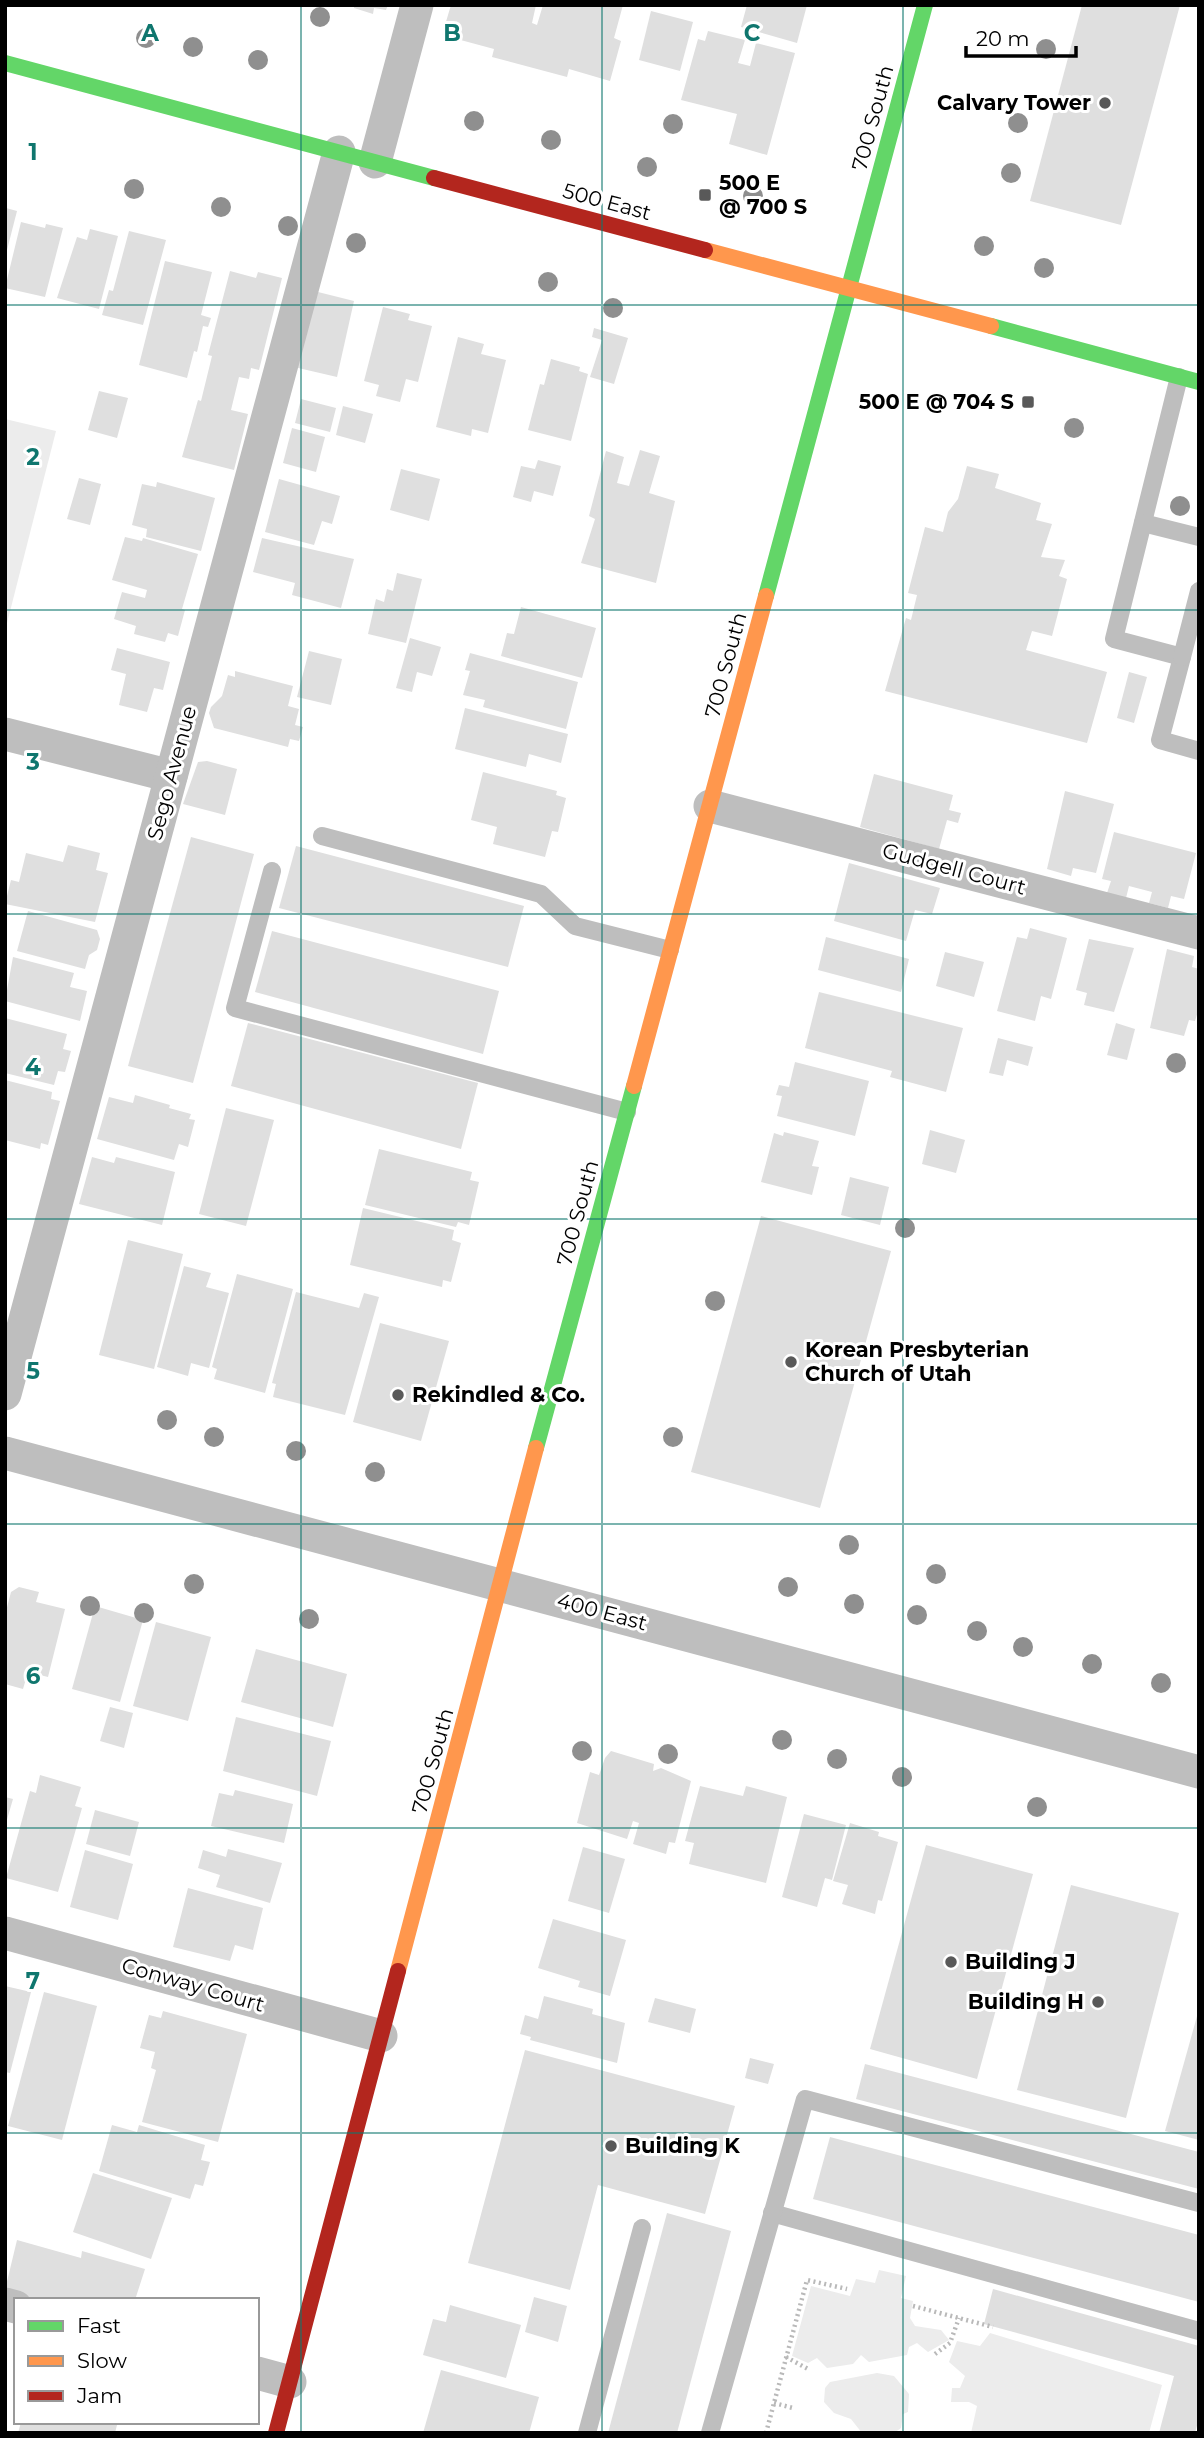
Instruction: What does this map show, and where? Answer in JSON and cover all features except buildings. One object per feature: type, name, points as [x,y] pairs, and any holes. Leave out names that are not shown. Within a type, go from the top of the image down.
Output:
[{"type":"street","points":[[375,162],[417,5]]},
{"type":"street","name":"700 South","points":[[276,2433],[500,1585],[925,5]]},
{"type":"street","name":"500 East","points":[[5,63],[1199,382]]},
{"type":"street","name":"Sego Avenue","points":[[5,1394],[339,152]]},
{"type":"street","points":[[9,736],[171,776]]},
{"type":"street","name":"Gudgell Court","points":[[710,806],[1199,933]]},
{"type":"street","name":"400 East","points":[[5,1454],[1199,1772]]},
{"type":"street","name":"Conway Court","points":[[5,1933],[381,2036]]},
{"type":"street","points":[[259,2374],[290,2382]]},
{"type":"lane","points":[[1179,377],[1114,639],[1182,657]]},
{"type":"lane","points":[[1143,523],[1199,537]]},
{"type":"lane","points":[[1199,591],[1160,740],[1199,751]]},
{"type":"lane","points":[[322,836],[541,894],[575,926],[670,950]]},
{"type":"lane","points":[[272,871],[235,1008],[627,1112]]},
{"type":"lane","points":[[710,2433],[805,2099],[1199,2203]]},
{"type":"lane","points":[[772,2213],[1199,2331]]},
{"type":"lane","points":[[587,2433],[642,2228]]},
{"type":"path","points":[[766,2433],[807,2280],[847,2289]]},
{"type":"path","points":[[912,2306],[993,2328]]},
{"type":"path","points":[[935,2354],[950,2343],[959,2318]]},
{"type":"path","points":[[786,2357],[808,2369]]},
{"type":"path","points":[[774,2403],[793,2408]]},
{"type":"shaded area","points":[[5,419],[56,431],[5,631]]},
{"type":"shaded area","points":[[879,2270],[906,2276],[901,2298],[913,2301],[910,2318],[915,2326],[941,2330],[949,2340],[928,2352],[917,2343],[909,2347],[907,2355],[869,2362],[861,2355],[853,2364],[827,2368],[817,2358],[808,2363],[792,2356],[811,2286],[850,2296],[856,2279],[875,2283]]},
{"type":"shaded area","points":[[990,2333],[1162,2385],[1149,2433],[971,2433],[977,2406],[969,2402],[951,2402],[952,2388],[960,2388],[965,2376],[949,2362],[957,2341],[980,2346]]},
{"type":"shaded area","points":[[877,2373],[894,2376],[909,2394],[908,2412],[903,2414],[901,2428],[894,2433],[862,2433],[851,2419],[834,2413],[824,2402],[825,2388],[830,2382]]},
{"type":"traffic: fast","points":[[766,596],[925,5]]},
{"type":"traffic: fast","points":[[5,63],[434,178]]},
{"type":"traffic: fast","points":[[991,326],[1199,382]]},
{"type":"traffic: fast","points":[[536,1448],[634,1086]]},
{"type":"traffic: slow","points":[[705,250],[991,326]]},
{"type":"traffic: slow","points":[[634,1086],[766,596]]},
{"type":"traffic: slow","points":[[398,1971],[536,1448]]},
{"type":"traffic: jam","points":[[434,178],[705,250]]},
{"type":"traffic: jam","points":[[276,2433],[398,1971]]},
{"type":"place","name":"Calvary Tower","points":[[1105,103]]},
{"type":"place","name":"500 E @ 700 S","points":[[705,195]]},
{"type":"place","name":"500 E @ 704 S","points":[[1028,402]]},
{"type":"place","name":"Korean Presbyterian Church of Utah","points":[[791,1362]]},
{"type":"place","name":"Rekindled & Co.","points":[[398,1395]]},
{"type":"place","name":"Building J","points":[[951,1962]]},
{"type":"place","name":"Building H","points":[[1098,2002]]},
{"type":"place","name":"Building K","points":[[611,2146]]}]
